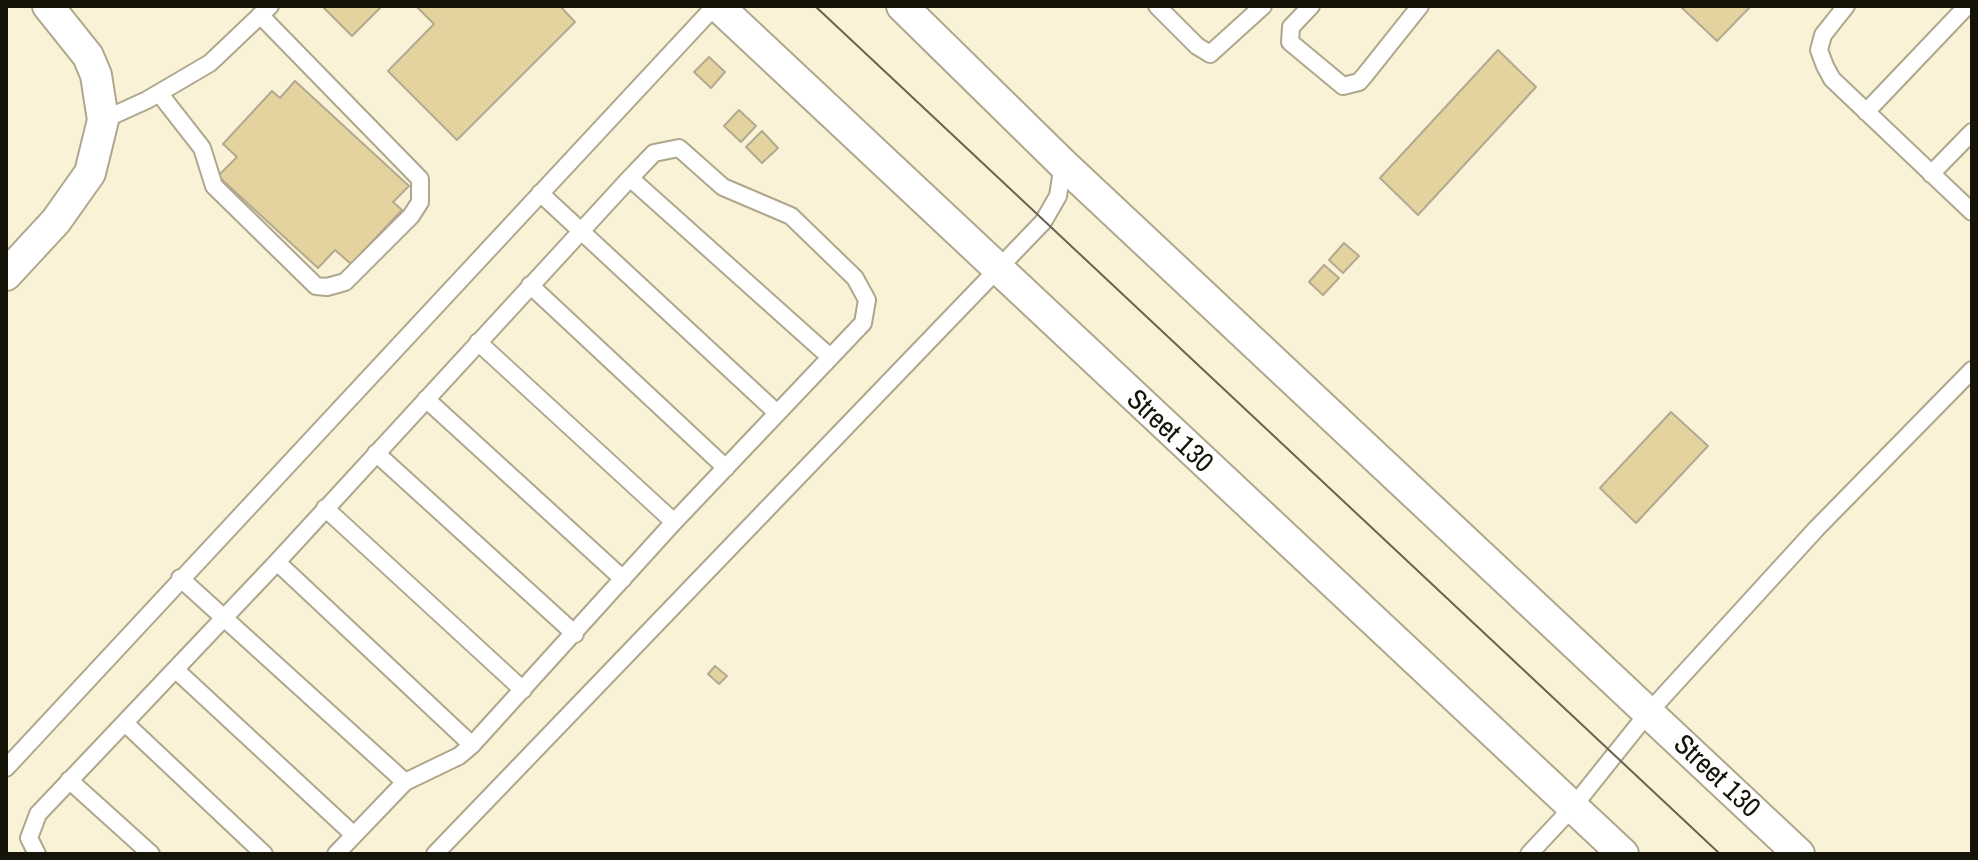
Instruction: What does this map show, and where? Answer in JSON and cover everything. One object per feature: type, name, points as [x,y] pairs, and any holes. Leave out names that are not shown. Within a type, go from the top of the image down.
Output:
[{"type":"street","points":[[6,275],[56,221],[90,173],[103,120],[98,86],[88,56],[48,6]]},
{"type":"street","name":"Street 130","points":[[717,6],[1623,854]]},
{"type":"street","name":"Street 130","points":[[902,6],[1063,164],[1799,854]]},
{"type":"lane","points":[[6,768],[180,578],[717,6]]},
{"type":"lane","points":[[1157,6],[1197,46],[1210,54],[1263,6]]},
{"type":"lane","points":[[1311,6],[1291,27],[1290,42],[1343,86],[1359,82],[1420,6]]},
{"type":"lane","points":[[1846,6],[1823,35],[1819,50],[1832,79],[1972,212]]},
{"type":"lane","points":[[1866,112],[1967,6]]},
{"type":"lane","points":[[103,120],[159,93],[210,63],[265,11],[420,179],[420,202],[411,216],[345,282],[327,287],[316,286],[214,186],[202,148],[159,93]]},
{"type":"lane","points":[[1931,174],[1972,132]]},
{"type":"lane","points":[[37,854],[29,838],[31,827],[69,780],[277,562],[654,153],[679,148],[723,187],[791,216],[855,278],[867,300],[863,323],[674,522],[472,745],[459,756],[405,782],[336,854]]},
{"type":"lane","points":[[435,854],[1043,222],[1058,196],[1063,164]]},
{"type":"lane","points":[[630,178],[830,357]]},
{"type":"lane","points":[[540,193],[777,413]]},
{"type":"lane","points":[[530,285],[726,468]]},
{"type":"lane","points":[[478,342],[674,522]]},
{"type":"lane","points":[[1529,854],[1572,808],[1648,713],[1817,528],[1972,370]]},
{"type":"lane","points":[[426,399],[623,579]]},
{"type":"lane","points":[[376,453],[575,634]]},
{"type":"lane","points":[[325,508],[523,690]]},
{"type":"lane","points":[[277,562],[472,745]]},
{"type":"lane","points":[[180,578],[405,782]]},
{"type":"lane","points":[[176,670],[354,835]]},
{"type":"lane","points":[[125,723],[264,854]]},
{"type":"lane","points":[[69,780],[151,854]]},
{"type":"building","points":[[322,6],[382,6],[352,36]]},
{"type":"building","points":[[416,6],[560,6],[575,22],[457,140],[388,71],[434,24]]},
{"type":"building","points":[[1680,6],[1751,6],[1717,41]]},
{"type":"building","points":[[1498,50],[1536,87],[1418,215],[1380,178]]},
{"type":"building","points":[[709,57],[725,72],[711,88],[694,72]]},
{"type":"building","points":[[295,81],[409,186],[393,202],[402,210],[351,264],[335,250],[318,268],[218,176],[237,157],[223,144],[272,91],[280,98]]},
{"type":"building","points":[[739,110],[756,126],[741,142],[724,126]]},
{"type":"building","points":[[762,131],[778,148],[762,163],[746,147]]},
{"type":"building","points":[[1344,243],[1359,256],[1343,273],[1329,260]]},
{"type":"building","points":[[1324,265],[1339,278],[1323,295],[1309,282]]},
{"type":"building","points":[[1671,412],[1708,446],[1636,523],[1600,488]]},
{"type":"building","points":[[715,666],[727,676],[719,684],[708,674]]},
{"type":"tram line","points":[[815,6],[1720,854]]}]
